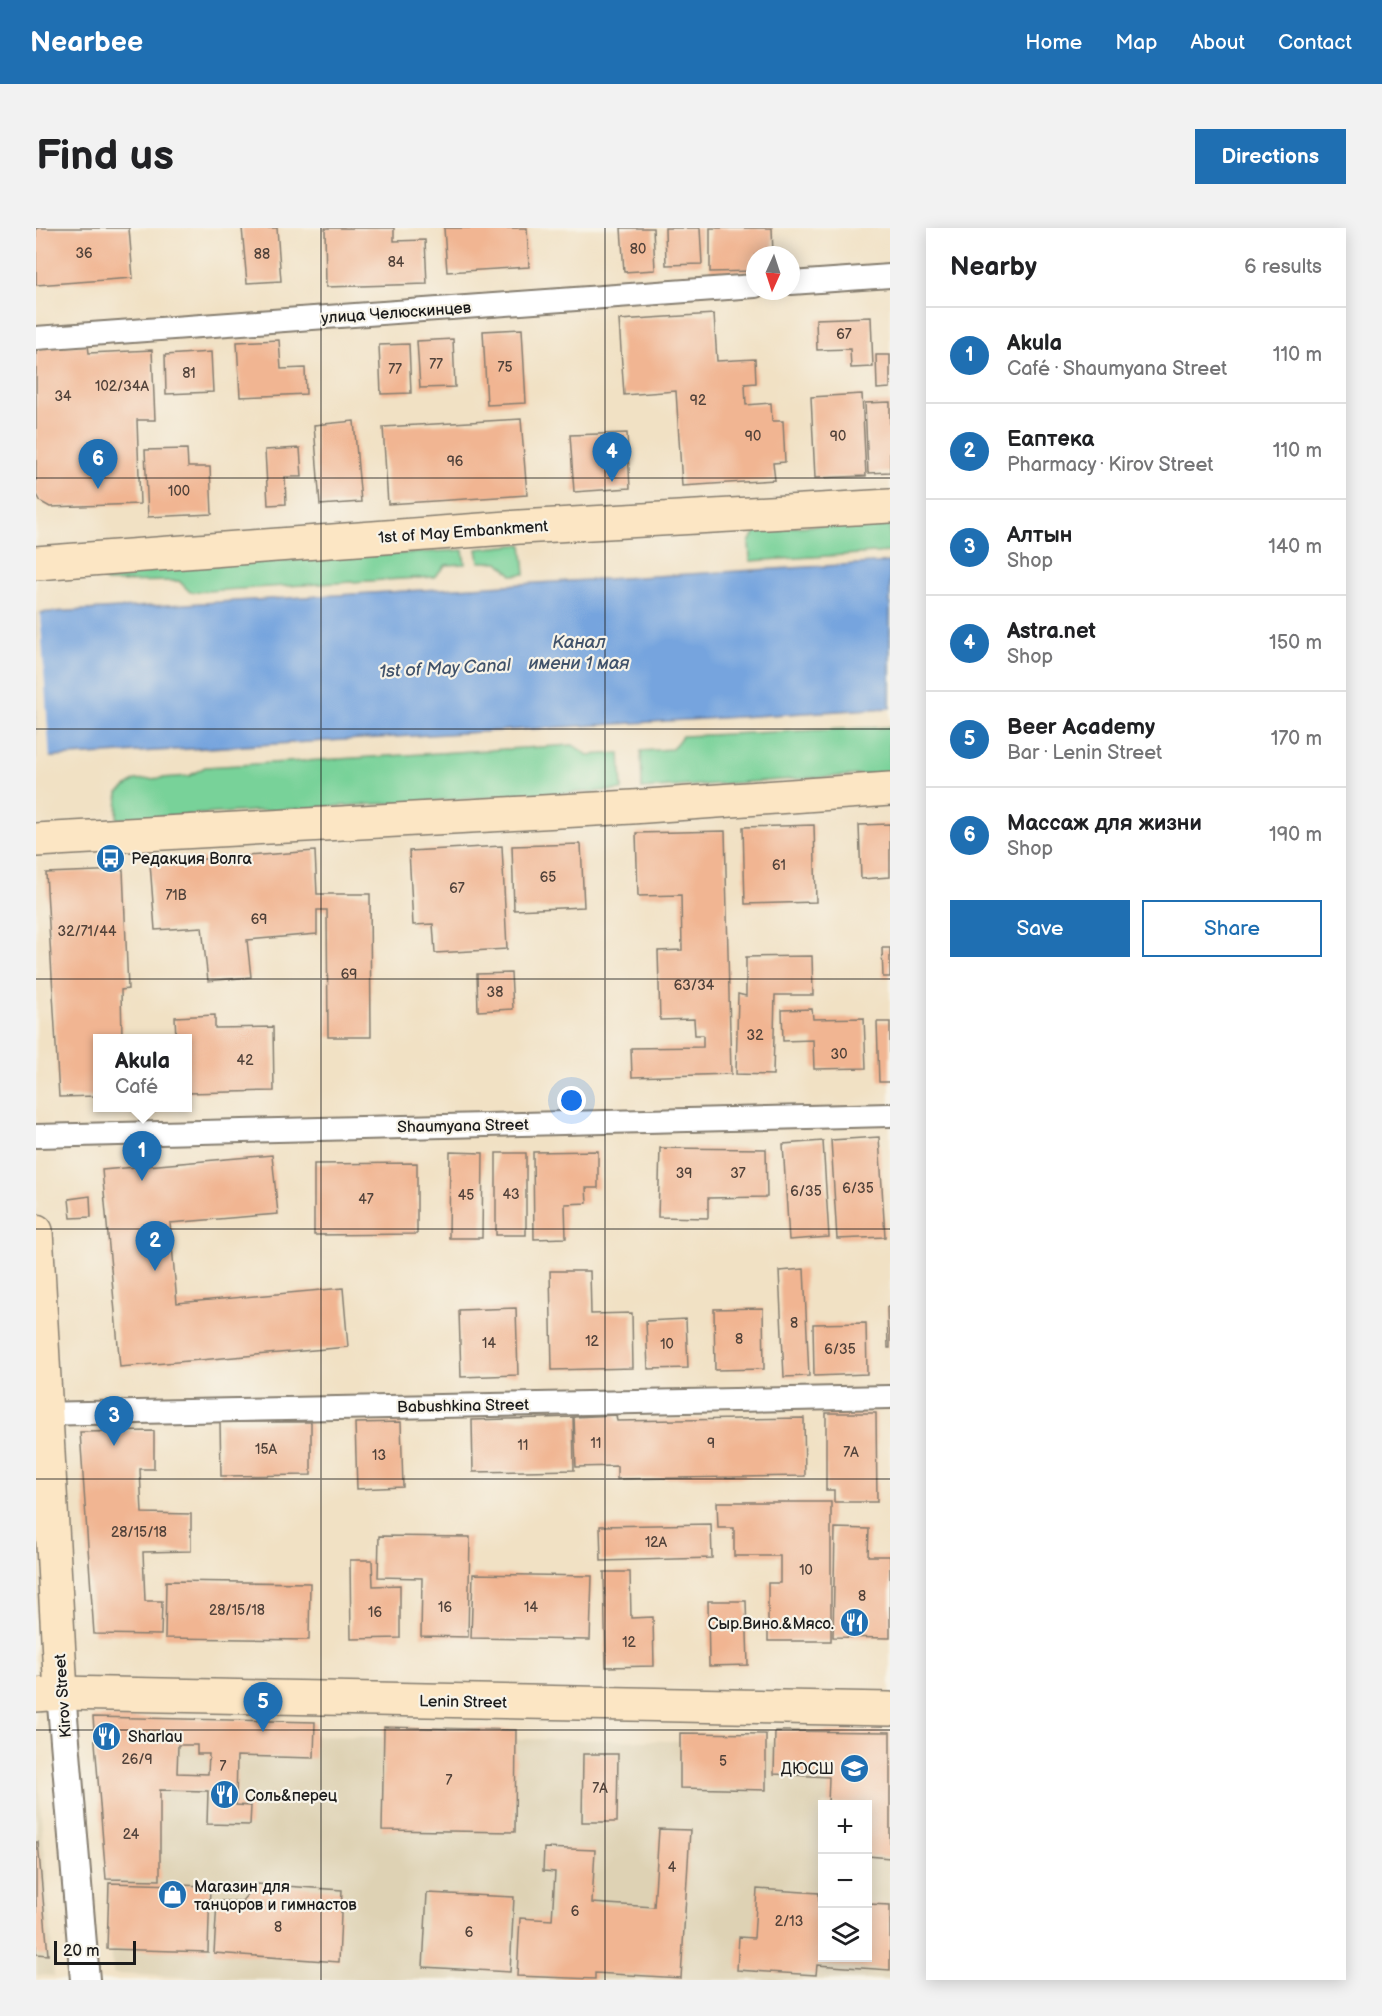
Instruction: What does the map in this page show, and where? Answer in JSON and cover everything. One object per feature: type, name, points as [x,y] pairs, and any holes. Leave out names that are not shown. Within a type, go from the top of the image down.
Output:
[{"type":"main road","name":"1st of May Embankment","points":[[36,563],[520,527],[890,506]]},
{"type":"main road","points":[[36,840],[621,808],[890,789]]},
{"type":"main road","name":"Kirov Street","points":[[36,1231],[48,1694]]},
{"type":"main road","name":"Lenin Street","points":[[48,1694],[890,1709]]},
{"type":"street","points":[[800,282],[890,276]]},
{"type":"street","name":"улица Челюскинцев","points":[[36,339],[746,287]]},
{"type":"street","name":"Shaumyana Street","points":[[36,1136],[890,1115]]},
{"type":"street","name":"Babushkina Street","points":[[41,1413],[890,1397]]},
{"type":"street","name":"Kirov Street","points":[[48,1694],[85,1980]]},
{"type":"shaded area","points":[[95,1733],[890,1744],[890,1980],[247,1980],[113,1974]]},
{"type":"shaded area","points":[[36,1750],[54,1976],[36,1975]]},
{"type":"green space","points":[[890,521],[890,552],[750,561],[749,542],[758,529]]},
{"type":"green space","points":[[522,544],[525,574],[512,575],[499,562],[479,562],[477,549]]},
{"type":"green space","points":[[463,550],[465,564],[446,565],[434,577],[190,592],[179,581],[107,582],[91,571]]},
{"type":"green space","points":[[890,727],[890,773],[642,789],[641,751],[672,749],[682,736]]},
{"type":"green space","points":[[573,745],[588,755],[620,753],[622,790],[117,819],[118,793],[135,780],[189,776],[205,767]]},
{"type":"water","name":"Канал имени 1 мая","points":[[890,562],[890,708],[36,758],[36,613]]},
{"type":"pier","points":[[36,610],[40,610],[50,760],[36,761]]},
{"type":"building","points":[[36,228],[129,228],[133,278],[36,285]]},
{"type":"building","points":[[242,228],[277,228],[281,281],[247,283]]},
{"type":"building","points":[[325,228],[394,228],[394,241],[425,240],[427,284],[326,287]]},
{"type":"building","points":[[444,228],[527,228],[529,267],[447,272]]},
{"type":"building","points":[[621,228],[653,228],[655,270],[624,272]]},
{"type":"building","points":[[665,228],[700,228],[702,264],[666,265]]},
{"type":"building","points":[[710,228],[772,228],[773,246],[746,246],[746,271],[710,272]]},
{"type":"building","points":[[714,314],[717,361],[755,359],[756,383],[745,384],[746,405],[771,403],[772,421],[783,421],[785,462],[773,463],[775,480],[682,486],[676,391],[624,395],[619,320]]},
{"type":"building","points":[[871,317],[873,367],[851,368],[850,349],[817,350],[816,319]]},
{"type":"building","points":[[522,329],[526,403],[487,405],[483,331]]},
{"type":"building","points":[[453,339],[455,387],[420,388],[417,341]]},
{"type":"building","points":[[279,340],[281,369],[305,368],[306,394],[240,397],[237,342]]},
{"type":"building","points":[[409,344],[411,393],[381,394],[379,345]]},
{"type":"building","points":[[88,345],[89,353],[152,350],[155,420],[137,420],[140,504],[50,507],[41,502],[36,493],[36,351],[46,347]]},
{"type":"building","points":[[211,352],[213,392],[166,394],[165,355]]},
{"type":"building","points":[[876,355],[890,355],[890,388],[877,389]]},
{"type":"building","points":[[862,394],[866,476],[815,478],[811,397]]},
{"type":"building","points":[[890,402],[890,472],[868,473],[865,403]]},
{"type":"building","points":[[521,419],[527,495],[388,504],[383,427]]},
{"type":"building","points":[[354,421],[361,502],[320,505],[314,425]]},
{"type":"building","points":[[627,433],[630,488],[574,492],[570,435]]},
{"type":"building","points":[[300,448],[302,477],[285,477],[286,504],[268,505],[265,450]]},
{"type":"building","points":[[187,449],[188,467],[210,467],[212,514],[148,517],[145,450]]},
{"type":"building","points":[[890,824],[890,877],[861,879],[859,825]]},
{"type":"building","points":[[814,825],[816,902],[745,904],[743,827]]},
{"type":"building","points":[[725,831],[731,1074],[632,1077],[631,1048],[703,1047],[703,1035],[695,1035],[694,1019],[660,1020],[658,951],[682,950],[681,895],[638,896],[636,833]]},
{"type":"building","points":[[581,844],[584,907],[514,910],[512,846]]},
{"type":"building","points":[[502,846],[507,949],[435,953],[433,924],[413,925],[409,851]]},
{"type":"building","points":[[315,851],[317,894],[370,894],[371,1037],[328,1037],[327,910],[317,910],[317,934],[247,940],[251,977],[208,981],[202,927],[155,930],[150,863]]},
{"type":"building","points":[[123,870],[128,989],[121,990],[122,1034],[93,1034],[93,1096],[59,1097],[46,873]]},
{"type":"building","points":[[882,948],[890,948],[890,977],[883,977]]},
{"type":"building","points":[[812,956],[813,995],[775,995],[773,1075],[736,1074],[738,994],[746,996],[746,957]]},
{"type":"building","points":[[511,973],[513,1009],[478,1011],[477,974]]},
{"type":"building","points":[[812,1009],[813,1019],[864,1018],[866,1068],[814,1069],[813,1040],[783,1041],[782,1010]]},
{"type":"building","points":[[215,1015],[215,1028],[273,1027],[274,1091],[192,1093],[192,1034],[176,1034],[175,1017]]},
{"type":"building","points":[[877,1022],[890,1022],[890,1082],[879,1082]]},
{"type":"building","points":[[879,1137],[885,1237],[837,1239],[831,1140]]},
{"type":"building","points":[[823,1141],[829,1237],[789,1240],[783,1144]]},
{"type":"building","points":[[660,1148],[766,1149],[767,1197],[708,1198],[708,1218],[658,1217]]},
{"type":"building","points":[[598,1151],[598,1188],[586,1188],[587,1203],[565,1204],[566,1238],[534,1239],[533,1152]]},
{"type":"building","points":[[450,1152],[483,1153],[482,1238],[449,1238]]},
{"type":"building","points":[[496,1153],[526,1153],[526,1235],[496,1235]]},
{"type":"building","points":[[272,1155],[278,1214],[170,1223],[177,1303],[343,1288],[348,1347],[120,1367],[102,1170]]},
{"type":"building","points":[[417,1163],[417,1234],[314,1235],[314,1164]]},
{"type":"building","points":[[90,1196],[91,1217],[71,1218],[69,1199]]},
{"type":"building","points":[[804,1269],[809,1376],[784,1377],[779,1271]]},
{"type":"building","points":[[550,1271],[590,1271],[591,1314],[632,1313],[633,1368],[552,1370]]},
{"type":"building","points":[[887,1307],[890,1307],[890,1348],[888,1348]]},
{"type":"building","points":[[516,1308],[518,1375],[461,1377],[459,1310]]},
{"type":"building","points":[[763,1308],[764,1369],[715,1370],[714,1309]]},
{"type":"building","points":[[686,1319],[688,1368],[648,1369],[646,1321]]},
{"type":"building","points":[[866,1323],[867,1374],[814,1376],[813,1324]]},
{"type":"building","points":[[826,1413],[876,1413],[877,1502],[834,1502],[834,1490],[826,1490]]},
{"type":"building","points":[[616,1415],[617,1421],[804,1418],[805,1476],[617,1479],[617,1466],[576,1467],[574,1417]]},
{"type":"building","points":[[573,1417],[574,1470],[473,1472],[472,1420]]},
{"type":"building","points":[[220,1422],[311,1422],[311,1475],[221,1476]]},
{"type":"building","points":[[401,1422],[403,1487],[357,1489],[355,1423]]},
{"type":"building","points":[[154,1431],[154,1469],[140,1469],[142,1513],[191,1514],[191,1551],[143,1552],[145,1601],[162,1601],[161,1635],[94,1634],[80,1432]]},
{"type":"building","points":[[717,1502],[831,1502],[831,1641],[768,1641],[768,1583],[780,1583],[780,1556],[734,1556],[734,1528],[718,1528]]},
{"type":"building","points":[[711,1524],[712,1558],[601,1561],[600,1526]]},
{"type":"building","points":[[835,1528],[869,1529],[868,1556],[890,1556],[890,1638],[833,1637]]},
{"type":"building","points":[[379,1536],[470,1537],[468,1637],[421,1636],[422,1578],[378,1577]]},
{"type":"building","points":[[350,1560],[372,1560],[373,1586],[400,1585],[400,1638],[351,1639]]},
{"type":"building","points":[[604,1572],[630,1572],[631,1618],[653,1617],[654,1666],[606,1667]]},
{"type":"building","points":[[473,1574],[592,1576],[590,1640],[471,1638]]},
{"type":"building","points":[[166,1581],[310,1583],[309,1640],[165,1638]]},
{"type":"building","points":[[708,1601],[746,1601],[748,1665],[709,1666]]},
{"type":"building","points":[[93,1717],[315,1722],[314,1758],[237,1756],[236,1805],[251,1806],[250,1825],[207,1824],[208,1791],[160,1790],[160,1880],[106,1879]],"holes":[[[178,1745],[197,1745],[197,1754],[209,1754],[208,1774],[177,1773]]]},
{"type":"building","points":[[384,1727],[516,1730],[515,1832],[382,1830]]},
{"type":"building","points":[[775,1731],[890,1732],[890,1858],[872,1856],[872,1800],[828,1800],[829,1777],[774,1774]]},
{"type":"building","points":[[680,1733],[766,1734],[766,1790],[680,1788]]},
{"type":"building","points":[[583,1754],[618,1754],[617,1822],[582,1822]]},
{"type":"building","points":[[659,1829],[690,1830],[681,1978],[595,1973],[595,1979],[517,1976],[520,1918],[552,1920],[555,1872],[543,1871],[544,1848],[595,1850],[592,1903],[654,1907]]},
{"type":"building","points":[[36,1842],[38,1842],[48,1955],[36,1954]]},
{"type":"building","points":[[109,1883],[210,1886],[208,1952],[107,1949]]},
{"type":"building","points":[[256,1884],[342,1890],[339,1962],[214,1953],[217,1901],[242,1901]]},
{"type":"building","points":[[757,1889],[818,1893],[818,1962],[872,1962],[872,1904],[890,1905],[890,1970],[817,1965],[816,1975],[737,1970],[739,1937],[754,1938]]},
{"type":"building","points":[[427,1893],[514,1897],[510,1972],[423,1967]]},
{"type":"place","name":"Astra.net","points":[[612,482]]},
{"type":"place","name":"Массаж для жизни","points":[[98,489]]},
{"type":"place","name":"Редакция Волга","points":[[110,858]]},
{"type":"place","name":"Akula","points":[[142,1181]]},
{"type":"place","name":"Еаптека","points":[[155,1271]]},
{"type":"place","name":"Алтын","points":[[114,1446]]},
{"type":"place","name":"Сыр.Вино.&Мясо.","points":[[855,1623]]},
{"type":"place","name":"Beer Academy","points":[[263,1732]]},
{"type":"place","name":"Sharlau","points":[[107,1736]]},
{"type":"place","name":"ДЮСШ","points":[[855,1768]]},
{"type":"place","name":"Соль&перец","points":[[224,1795]]},
{"type":"place","name":"Магазин для танцоров и гимнастов","points":[[173,1895]]},
{"type":"water label","name":"1st of May Canal","points":[[445,668]]}]
